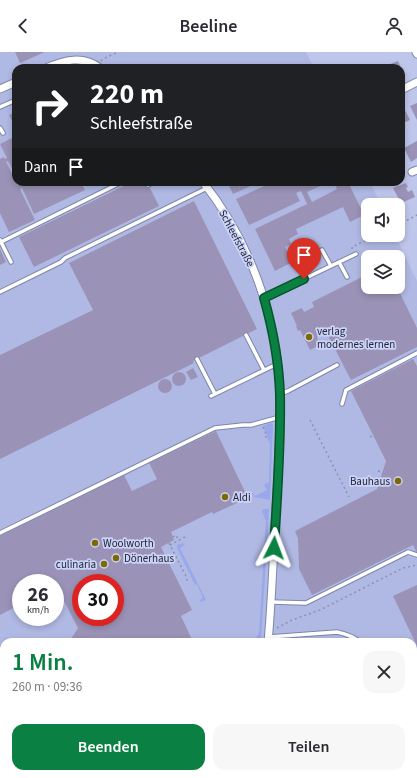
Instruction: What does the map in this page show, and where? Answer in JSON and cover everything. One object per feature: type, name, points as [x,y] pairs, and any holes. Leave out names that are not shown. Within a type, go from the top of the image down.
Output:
[{"type":"street","points":[[57,64],[65,61],[82,60],[91,64]]},
{"type":"street","points":[[405,88],[417,82]]},
{"type":"street","points":[[0,89],[12,84]]},
{"type":"street","name":"Schleefstraße","points":[[206,186],[219,204],[239,237],[256,275],[273,332],[280,394],[280,416],[269,638]]},
{"type":"lane","points":[[0,107],[12,102]]},
{"type":"lane","points":[[0,128],[3,133]]},
{"type":"lane","points":[[11,262],[1,241],[114,186]]},
{"type":"lane","points":[[0,292],[61,262],[65,258],[203,186]]},
{"type":"lane","points":[[322,250],[331,266]]},
{"type":"lane","points":[[264,298],[356,254]]},
{"type":"lane","points":[[339,262],[347,277]]},
{"type":"lane","points":[[246,335],[264,370]]},
{"type":"lane","points":[[342,404],[346,390],[417,354]]},
{"type":"lane","points":[[197,359],[204,379],[213,395],[277,364]]},
{"type":"lane","points":[[280,394],[337,365]]},
{"type":"lane","points":[[0,533],[215,428],[251,425],[280,416]]},
{"type":"lane","points":[[271,602],[306,603],[408,552],[417,555]]},
{"type":"lane","points":[[269,638],[337,632],[355,638]]},
{"type":"path","points":[[100,64],[103,59],[118,52]]},
{"type":"path","points":[[405,222],[417,216]]},
{"type":"path","points":[[350,257],[352,247],[362,242]]},
{"type":"path","points":[[310,420],[349,497]]},
{"type":"path","points":[[261,422],[267,436],[264,438]]},
{"type":"path","points":[[378,471],[382,472]]},
{"type":"path","points":[[173,537],[176,535],[179,541]]},
{"type":"path","points":[[185,537],[170,544],[187,578],[187,583]]},
{"type":"path","points":[[269,638],[292,620],[320,610],[403,568],[417,565]]},
{"type":"shaded area","points":[[0,52],[306,52],[312,64],[12,64],[12,186],[372,186],[378,198],[361,198],[361,242],[398,242],[402,250],[361,250],[361,294],[405,294],[405,256],[417,281],[417,638],[0,638]]},
{"type":"shaded area","points":[[271,423],[273,424],[270,500],[254,497],[252,493],[255,496],[267,490],[264,485],[269,482],[270,444],[263,426]]},
{"type":"shaded area","points":[[264,509],[269,509],[261,638],[256,638],[259,633],[266,521],[262,511]]},
{"type":"shaded area","points":[[183,543],[185,545],[180,548],[206,600],[201,602],[200,600],[203,598],[197,584],[195,585],[177,548],[177,545]]},
{"type":"building","points":[[15,52],[45,52],[20,63]]},
{"type":"building","points":[[398,61],[399,64],[390,64]]},
{"type":"building","points":[[417,103],[417,120],[410,106]]},
{"type":"building","points":[[405,110],[410,120],[405,122]]},
{"type":"building","points":[[12,114],[12,121],[9,115]]},
{"type":"building","points":[[12,138],[12,168],[8,161],[6,162],[12,174],[12,186],[83,186],[85,190],[34,214],[22,188],[20,189],[35,220],[9,232],[0,213],[0,159],[4,157],[5,159],[7,158],[0,144]]},
{"type":"building","points":[[417,141],[417,158],[411,162],[405,147]]},
{"type":"building","points":[[406,183],[408,192],[412,190],[415,197],[405,201],[405,198],[398,198],[393,188],[405,186]]},
{"type":"building","points":[[124,186],[149,186],[159,206],[34,267],[19,237]]},
{"type":"building","points":[[229,186],[250,186],[233,194]]},
{"type":"building","points":[[264,186],[320,186],[307,192],[312,202],[337,189],[336,186],[350,186],[361,209],[361,216],[350,222],[343,207],[296,229],[298,234],[289,239],[291,244],[285,247],[290,256],[296,253],[298,259],[275,271],[255,229],[307,204],[301,191],[296,193],[300,201],[249,225],[236,199]]},
{"type":"building","points":[[194,201],[257,329],[193,361],[194,363],[0,459],[0,355],[93,310],[69,263]]},
{"type":"building","points":[[0,249],[6,262],[0,265]]},
{"type":"building","points":[[361,278],[361,294],[400,294],[417,328],[417,347],[351,380],[326,332],[317,337],[320,345],[310,350],[300,330],[298,331],[291,313],[302,308],[304,312],[314,307],[312,302]]},
{"type":"building","name":"Bauhaus","points":[[413,359],[417,366],[417,553],[413,545],[312,595],[299,569],[298,539],[295,531],[377,489],[386,461],[351,391]]},
{"type":"building","points":[[193,368],[198,377],[191,380],[186,372]]},
{"type":"building","points":[[179,372],[184,374],[186,379],[184,384],[179,386],[174,384],[172,379],[174,374]]},
{"type":"building","points":[[165,379],[170,381],[172,386],[170,391],[165,393],[160,391],[158,386],[160,381]]},
{"type":"building","points":[[216,431],[248,498],[213,514],[212,512],[171,532],[174,540],[161,547],[192,610],[181,616],[191,638],[72,638],[78,628],[77,626],[124,626],[124,574],[72,574],[72,616],[64,601],[64,574],[12,574],[12,609],[0,615],[0,536],[124,475],[132,491],[157,479],[149,463]]},
{"type":"building","points":[[417,585],[417,638],[413,638],[393,596]]},
{"type":"place","name":"verlag modernes lernen","points":[[309,337]]},
{"type":"place","name":"Bauhaus","points":[[398,481]]},
{"type":"place","name":"Aldi","points":[[225,497]]},
{"type":"place","name":"Woolworth","points":[[95,543]]},
{"type":"place","name":"Dönerhaus","points":[[116,558]]},
{"type":"place","name":"culinaria","points":[[104,564]]},
{"type":"route","points":[[274,548],[280,394],[273,332],[264,298],[304,279]]}]
